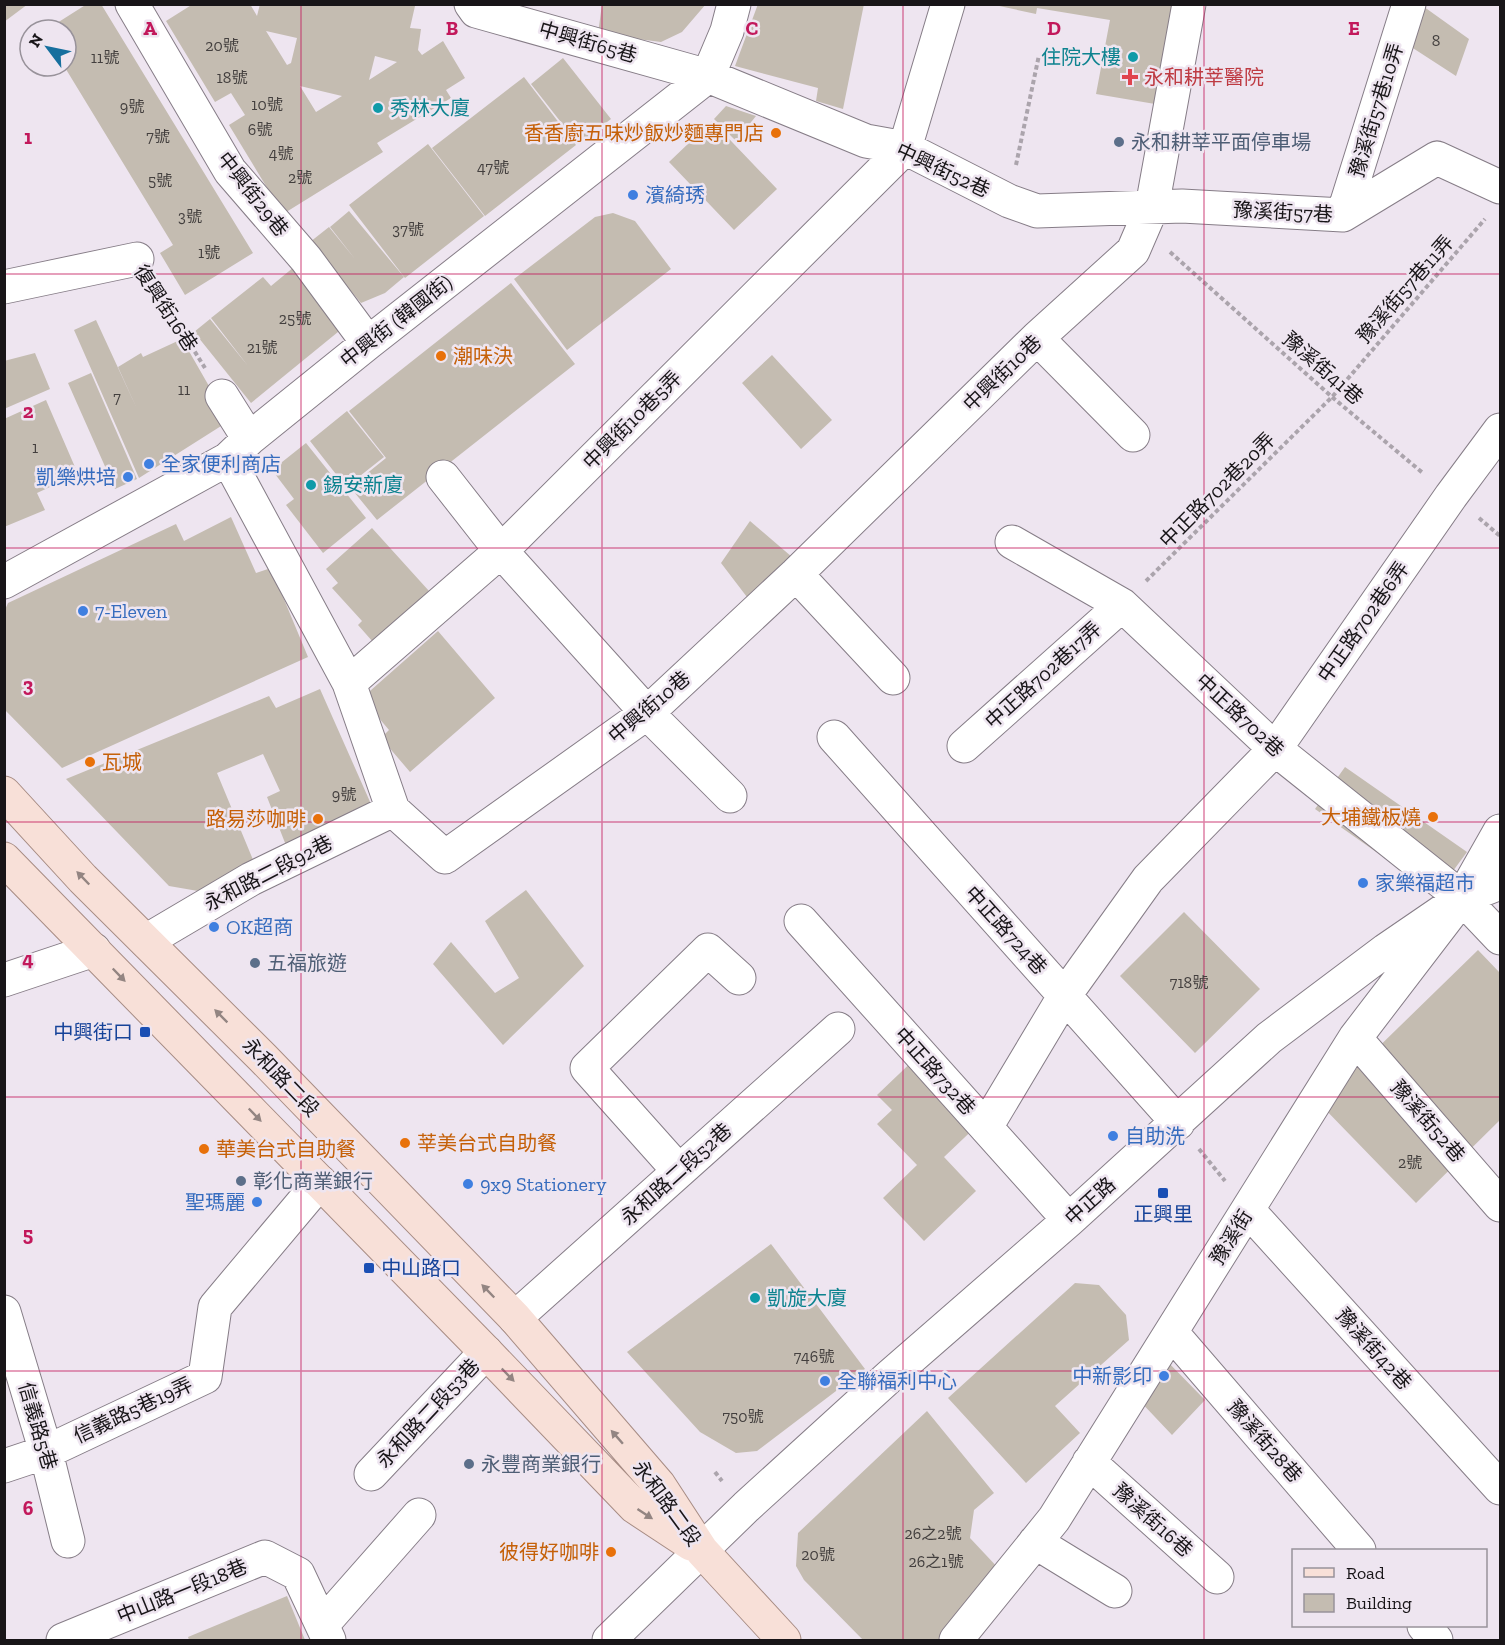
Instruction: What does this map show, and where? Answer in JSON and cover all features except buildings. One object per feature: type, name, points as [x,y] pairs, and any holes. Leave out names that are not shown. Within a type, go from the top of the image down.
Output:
[{"type":"main road","name":"永和路二段","points":[[4,793],[83,879],[263,1058],[514,1318],[659,1485],[702,1551]]},
{"type":"main road","name":"永和路二段","points":[[4,859],[635,1507],[702,1551]]},
{"type":"main road","points":[[702,1551],[784,1641]]},
{"type":"street","name":"中興街29巷","points":[[132,4],[230,171],[306,259],[368,343]]},
{"type":"street","name":"中興街65巷","points":[[471,4],[476,11],[708,76]]},
{"type":"street","name":"中興街 (韓國街)","points":[[4,582],[238,449],[368,343],[708,76],[727,31],[734,4]]},
{"type":"street","points":[[905,148],[948,4]]},
{"type":"street","name":"中興街10巷","points":[[238,449],[349,683],[393,810],[445,857],[647,713],[796,574],[1037,338],[1133,251],[1152,207],[1189,4]]},
{"type":"street","name":"豫溪街57巷10弄","points":[[1343,215],[1409,4]]},
{"type":"street","name":"中興街52巷","points":[[708,76],[866,141],[905,148],[1009,201],[1037,211],[1152,207]]},
{"type":"street","name":"中興街10巷5弄","points":[[349,683],[501,551],[905,148]]},
{"type":"street","name":"豫溪街57巷","points":[[1152,207],[1182,206],[1343,215],[1437,158],[1500,187]]},
{"type":"street","name":"復興街16巷","points":[[4,287],[137,259]]},
{"type":"street","points":[[1037,338],[1132,435]]},
{"type":"street","points":[[222,396],[238,449]]},
{"type":"street","name":"中正路702巷6弄","points":[[986,1127],[1065,996],[1148,879],[1275,748],[1451,496],[1500,430]]},
{"type":"street","points":[[443,477],[501,551],[647,713],[730,796]]},
{"type":"street","name":"中正路702巷","points":[[1012,542],[1122,605],[1275,748],[1462,898],[1500,938]]},
{"type":"street","points":[[796,574],[893,678]]},
{"type":"street","name":"中正路702巷17弄","points":[[964,746],[1122,605]]},
{"type":"street","name":"中正路724巷","points":[[834,737],[1178,1123]]},
{"type":"street","name":"永和路二段92巷","points":[[146,941],[251,879],[393,810]]},
{"type":"street","name":"豫溪街","points":[[956,1641],[1054,1519],[1355,1038],[1462,898],[1500,831]]},
{"type":"street","name":"中正路","points":[[702,1551],[890,1376],[1178,1123],[1269,1038],[1386,950],[1462,898],[1500,883]]},
{"type":"street","name":"中正路732巷","points":[[801,921],[1069,1220]]},
{"type":"street","points":[[4,980],[94,950]]},
{"type":"street","points":[[680,1171],[587,1068],[708,950],[739,978]]},
{"type":"street","name":"永和路二段52巷","points":[[514,1318],[838,1029]]},
{"type":"street","name":"豫溪街52巷","points":[[1355,1038],[1500,1205]]},
{"type":"street","name":"信義路5巷19弄","points":[[46,1452],[204,1377],[215,1307],[320,1182]]},
{"type":"street","name":"豫溪街42巷","points":[[1248,1210],[1500,1488]]},
{"type":"street","name":"信義路5巷","points":[[4,1312],[46,1452],[68,1541]]},
{"type":"street","name":"豫溪街28巷","points":[[1172,1332],[1357,1549]]},
{"type":"street","name":"永和路二段53巷","points":[[371,1474],[486,1352]]},
{"type":"street","points":[[4,1466],[46,1452]]},
{"type":"street","name":"豫溪街16巷","points":[[1089,1462],[1217,1577]]},
{"type":"street","points":[[325,1633],[419,1515]]},
{"type":"street","points":[[1035,1542],[1115,1591]]},
{"type":"street","points":[[609,1641],[631,1617],[702,1551]]},
{"type":"street","points":[[640,1641],[702,1551]]},
{"type":"street","name":"中山路一段18巷","points":[[63,1640],[265,1557],[298,1574],[325,1633]]},
{"type":"street","points":[[1425,1627],[1437,1641]]},
{"type":"path","points":[[1009,201],[1039,54]]},
{"type":"path","name":"豫溪街41巷","points":[[1152,207],[1155,240],[1332,397],[1500,536]]},
{"type":"path","name":"豫溪街57巷11弄","points":[[1332,397],[1485,218]]},
{"type":"path","name":"復興街16巷","points":[[137,259],[222,396]]},
{"type":"path","name":"中正路702巷20弄","points":[[1122,605],[1332,397]]},
{"type":"path","points":[[1178,1123],[1248,1210]]},
{"type":"place","name":"住院大樓","points":[[1133,57]]},
{"type":"place","name":"永和耕莘醫院","points":[[1130,77]]},
{"type":"place","name":"秀林大廈","points":[[378,108]]},
{"type":"place","name":"香香廚五味炒飯炒麵專門店","points":[[776,133]]},
{"type":"place","name":"永和耕莘平面停車場","points":[[1119,142]]},
{"type":"place","name":"濱綺琇","points":[[633,195]]},
{"type":"place","name":"潮味決","points":[[441,356]]},
{"type":"place","name":"全家便利商店","points":[[149,464]]},
{"type":"place","name":"凱樂烘培","points":[[128,477]]},
{"type":"place","name":"錫安新廈","points":[[311,485]]},
{"type":"place","name":"7-Eleven","points":[[83,611]]},
{"type":"place","name":"瓦城","points":[[90,762]]},
{"type":"place","name":"大埔鐵板燒","points":[[1433,817]]},
{"type":"place","name":"路易莎咖啡","points":[[318,819]]},
{"type":"place","name":"家樂福超市","points":[[1363,883]]},
{"type":"place","name":"OK超商","points":[[214,927]]},
{"type":"place","name":"五福旅遊","points":[[255,963]]},
{"type":"place","name":"中興街口","points":[[145,1032]]},
{"type":"place","name":"自助洗","points":[[1113,1136]]},
{"type":"place","name":"莘美台式自助餐","points":[[405,1143]]},
{"type":"place","name":"華美台式自助餐","points":[[204,1149]]},
{"type":"place","name":"彰化商業銀行","points":[[241,1181]]},
{"type":"place","name":"9x9 Stationery","points":[[468,1184]]},
{"type":"place","name":"正興里","points":[[1163,1193]]},
{"type":"place","name":"聖瑪麗","points":[[257,1202]]},
{"type":"place","name":"中山路口","points":[[369,1268]]},
{"type":"place","name":"凱旋大廈","points":[[755,1298]]},
{"type":"place","name":"中新影印","points":[[1164,1376]]},
{"type":"place","name":"全聯福利中心","points":[[825,1381]]},
{"type":"place","name":"永豐商業銀行","points":[[469,1464]]},
{"type":"place","name":"彼得好咖啡","points":[[611,1552]]}]
